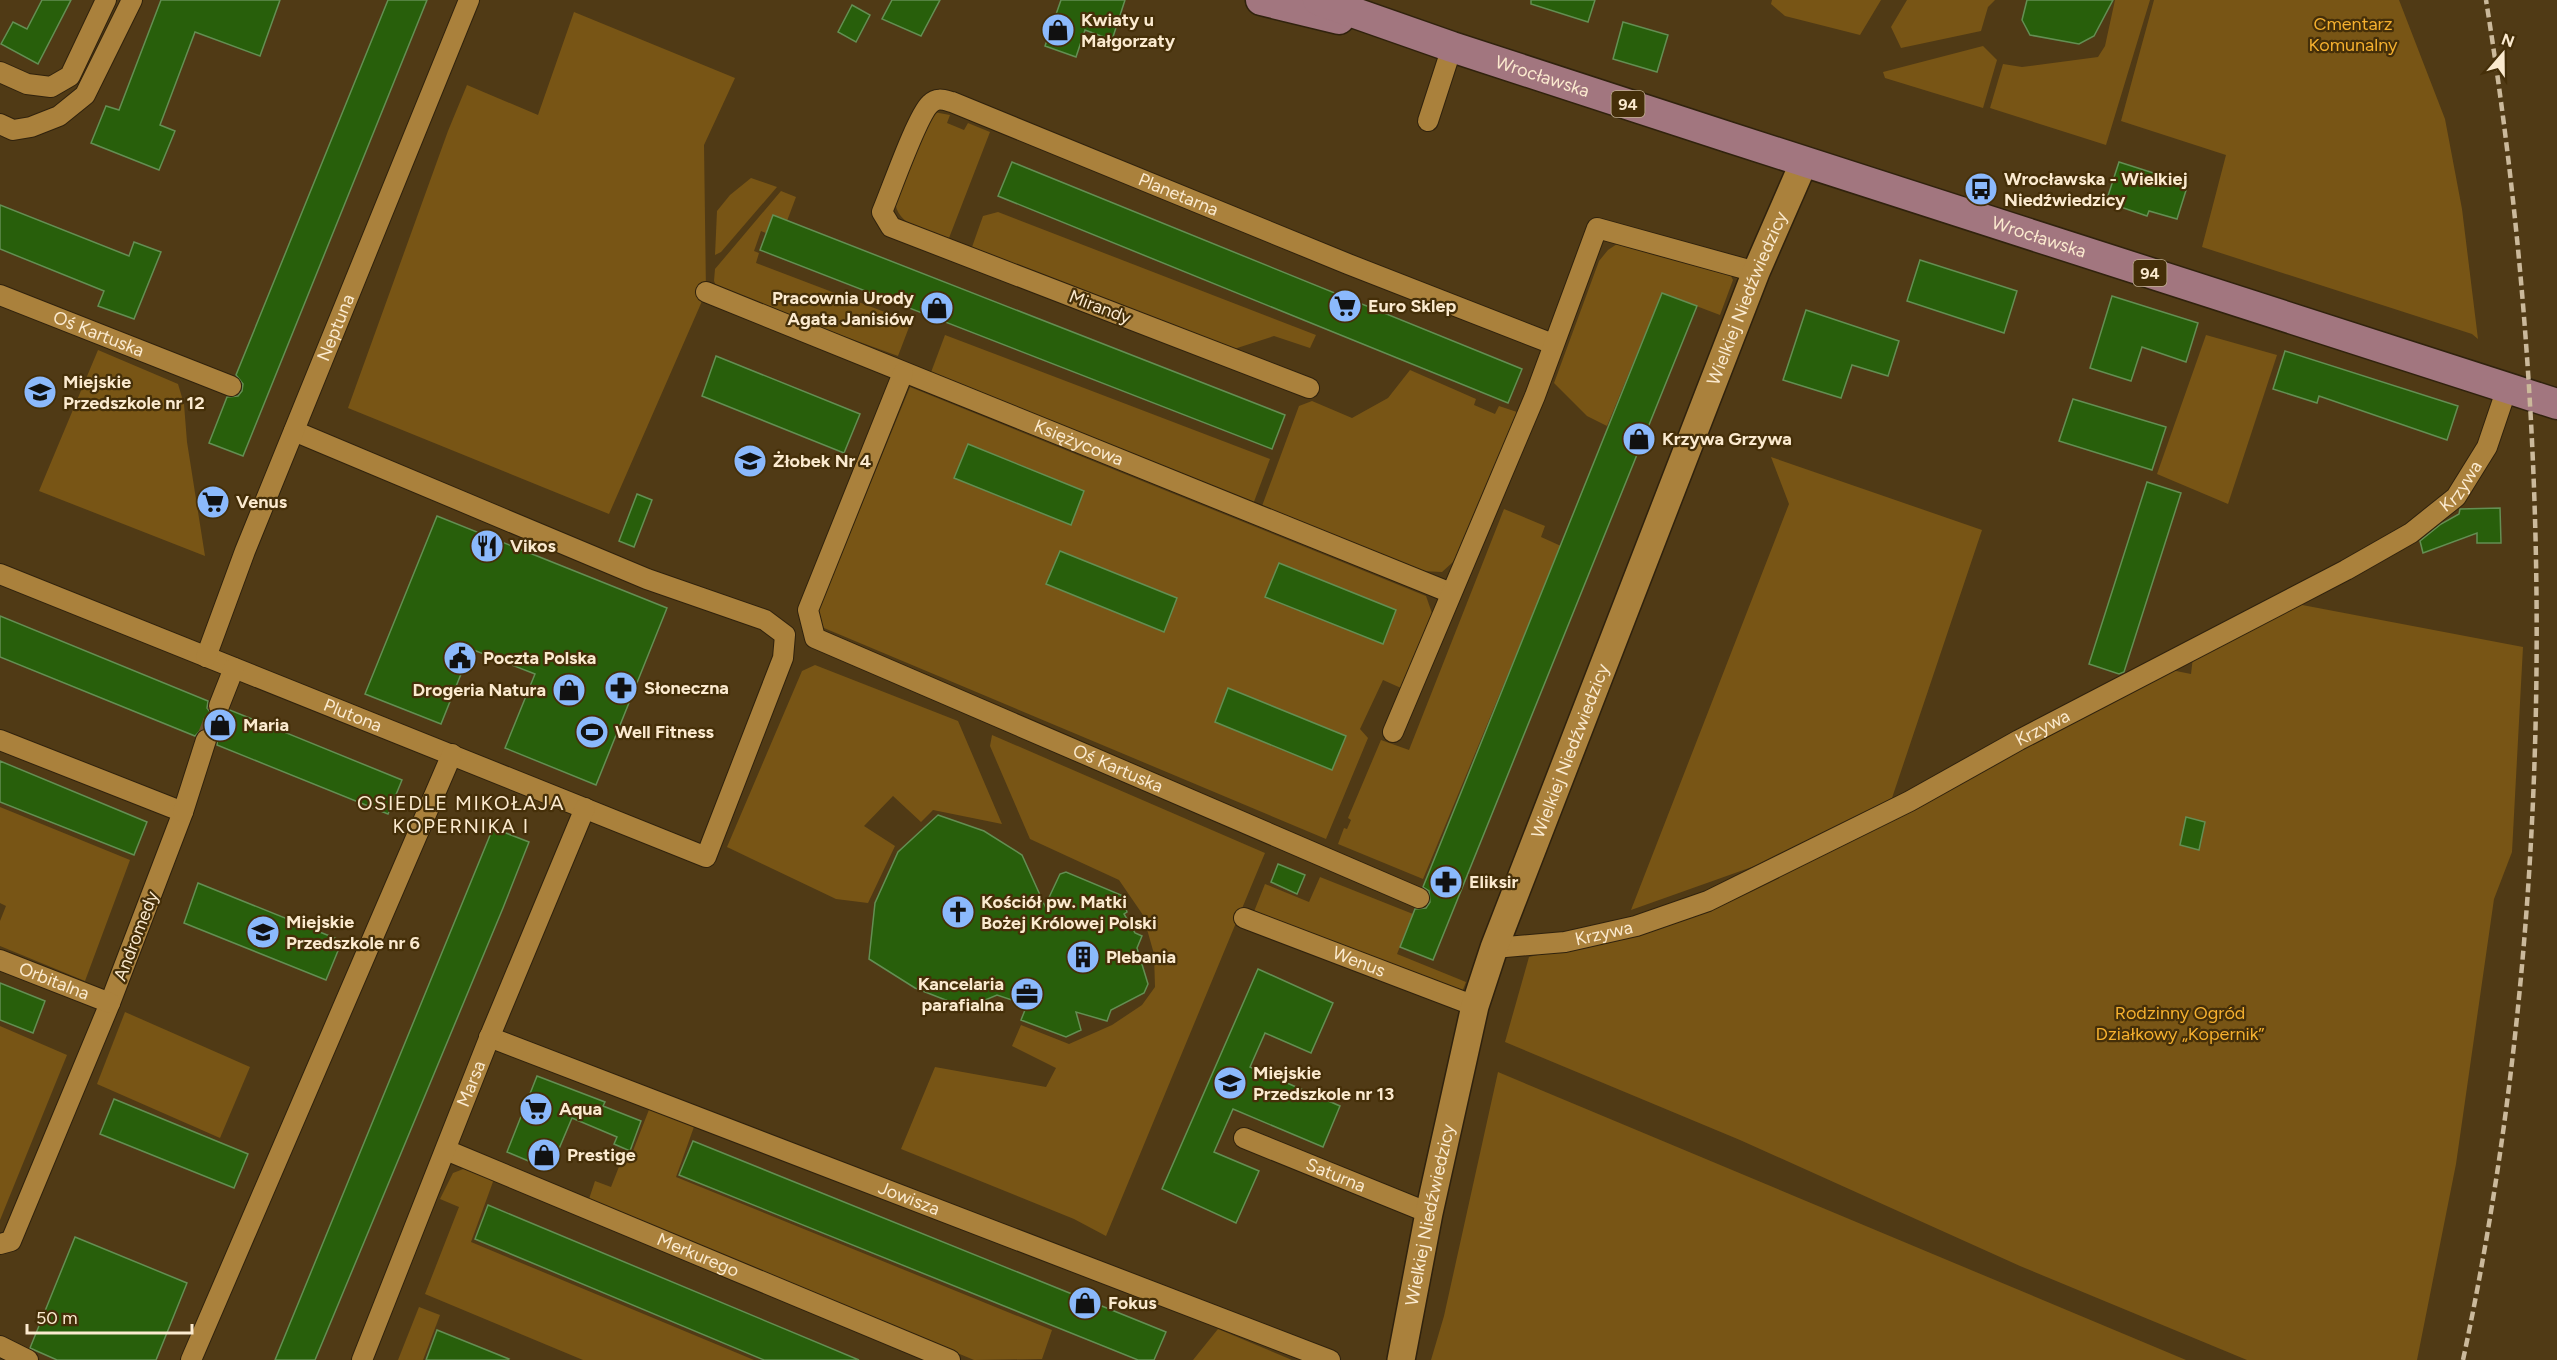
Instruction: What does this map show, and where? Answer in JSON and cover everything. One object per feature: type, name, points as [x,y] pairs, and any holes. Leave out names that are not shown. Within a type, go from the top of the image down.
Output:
[{"type":"main road","name":"Wrocławska","points":[[1261,0],[1452,47]]},
{"type":"main road","name":"Wrocławska","points":[[1318,0],[1452,47],[1804,162],[2557,404]]},
{"type":"street","points":[[0,72],[27,84],[51,87],[70,76],[106,0]]},
{"type":"street","points":[[0,124],[13,130],[31,127],[59,116],[85,95],[132,0]]},
{"type":"street","name":"Neptuna","points":[[206,657],[245,551],[469,0]]},
{"type":"street","points":[[1428,121],[1452,47]]},
{"type":"street","name":"Planetarna","points":[[891,227],[882,212],[916,128],[929,104],[938,99],[992,118],[1348,264],[1553,344]]},
{"type":"street","name":"Wielkiej Niedźwiedzicy","points":[[1401,1360],[1429,1213],[1475,1006],[1494,948],[1756,272],[1804,162]]},
{"type":"street","name":"Mirandy","points":[[891,227],[1309,388]]},
{"type":"street","points":[[1393,732],[1535,396],[1597,228],[1756,272]]},
{"type":"street","name":"Księżycowa","points":[[706,292],[1451,593]]},
{"type":"street","name":"Oś Kartuska","points":[[0,295],[231,386]]},
{"type":"street","name":"Oś Kartuska","points":[[903,373],[808,610],[815,638],[1419,898]]},
{"type":"street","name":"Krzywa","points":[[1494,948],[1565,942],[1636,926],[1708,901],[1910,801],[2019,740],[2346,570],[2411,533],[2456,497],[2487,447],[2507,388]]},
{"type":"street","name":"Plutona","points":[[0,574],[706,856],[783,658],[785,635],[765,620],[647,579],[294,431]]},
{"type":"street","points":[[219,706],[234,668]]},
{"type":"street","name":"Andromedy","points":[[6,1243],[110,1003],[183,812],[206,740]]},
{"type":"street","points":[[0,741],[183,812]]},
{"type":"street","points":[[191,1360],[452,754]]},
{"type":"street","name":"Marsa","points":[[362,1360],[489,1037],[585,808]]},
{"type":"street","name":"Wenus","points":[[1244,918],[1475,1006]]},
{"type":"street","name":"Orbitalna","points":[[0,960],[110,1003]]},
{"type":"street","name":"Jowisza","points":[[489,1037],[1330,1360]]},
{"type":"street","name":"Saturna","points":[[1244,1138],[1429,1213]]},
{"type":"street","name":"Merkurego","points":[[446,1150],[950,1360]]},
{"type":"street","points":[[0,1346],[28,1360]]},
{"type":"green space","points":[[1772,0],[1881,0],[1860,35],[1785,16],[1771,4]]},
{"type":"green space","points":[[1907,0],[1995,0],[1988,7],[1981,31],[1901,48],[1891,27]]},
{"type":"green space","points":[[2115,0],[2150,0],[2106,145],[1990,108],[2003,64],[2022,67],[2098,57],[2105,46]]},
{"type":"green space","name":"Cmentarz Komunalny","points":[[2154,0],[2399,0],[2445,119],[2462,209],[2478,339],[2472,334],[2202,247],[2226,155],[2121,121]]},
{"type":"green space","points":[[574,12],[735,78],[704,145],[706,292],[609,514],[348,408],[448,131],[467,85],[538,115]]},
{"type":"green space","points":[[1983,46],[1997,60],[1983,108],[1885,78],[1883,72]]},
{"type":"green space","points":[[934,112],[950,115],[947,123],[964,130],[968,123],[990,132],[949,238],[912,225],[899,213],[896,204],[896,194]]},
{"type":"green space","points":[[751,178],[777,187],[721,252],[715,255],[717,211],[730,195]]},
{"type":"green space","points":[[781,191],[796,197],[787,221],[773,216],[766,233],[761,231],[754,251],[759,253],[756,263],[911,322],[898,356],[718,290],[714,281],[715,269]]},
{"type":"green space","points":[[998,212],[1316,335],[1310,348],[1274,336],[1234,349],[972,247],[983,216]]},
{"type":"green space","points":[[1620,242],[1725,272],[1733,280],[1720,315],[1662,293],[1607,426],[1587,416],[1554,383],[1599,261],[1608,250]]},
{"type":"green space","points":[[945,335],[1270,459],[1252,507],[930,375]]},
{"type":"green space","points":[[2206,335],[2277,355],[2228,504],[2157,474]]},
{"type":"green space","points":[[98,350],[178,384],[184,404],[187,442],[205,556],[39,491]]},
{"type":"green space","points":[[1410,370],[1476,399],[1474,405],[1495,414],[1499,406],[1517,412],[1509,439],[1460,550],[1453,562],[1442,572],[1422,571],[1409,567],[1262,506],[1299,406],[1312,401],[1352,418],[1388,398]]},
{"type":"green space","points":[[910,387],[1426,596],[1433,616],[1401,688],[1383,680],[1360,729],[1368,738],[1326,839],[824,628],[817,614]]},
{"type":"green space","points":[[1771,457],[1982,530],[1892,798],[1766,862],[1631,910],[1789,504]]},
{"type":"green space","points":[[1504,509],[1545,526],[1541,537],[1561,546],[1423,879],[1338,844],[1344,828],[1347,829],[1351,820],[1348,818],[1381,740],[1409,750]]},
{"type":"green space","name":"Rodzinny Ogród Działkowy „Kopernik”","points":[[2297,604],[2523,647],[2512,852],[2494,899],[2456,1164],[2417,1360],[2247,1360],[2020,1266],[1740,1140],[1505,1042],[1529,957],[1657,927],[2171,670],[2191,674],[2193,657]]},
{"type":"green space","points":[[815,665],[958,721],[1002,824],[933,810],[921,822],[893,796],[864,826],[895,846],[868,903],[836,899],[727,847],[802,671]]},
{"type":"green space","points":[[992,735],[1265,853],[1106,1236],[1074,1219],[901,1149],[935,1067],[1046,1087],[1056,1068],[1012,1046],[1021,1025],[1069,1044],[1112,1025],[1142,1005],[1155,987],[1154,954],[1143,915],[1119,880],[1030,839],[990,746]]},
{"type":"green space","points":[[0,807],[130,860],[85,981],[0,946],[0,921],[6,906],[0,903]]},
{"type":"green space","points":[[1320,877],[1413,914],[1397,954],[1466,982],[1460,997],[1253,914],[1265,884],[1309,902]]},
{"type":"green space","points":[[125,1012],[250,1067],[220,1138],[97,1084]]},
{"type":"green space","points":[[0,1026],[67,1055],[0,1220]]},
{"type":"green space","points":[[1498,1072],[2186,1360],[1431,1360],[1444,1316]]},
{"type":"green space","points":[[650,1107],[695,1124],[676,1177],[1052,1330],[1042,1359],[974,1360],[589,1199],[595,1181],[611,1187],[624,1154],[631,1156]]},
{"type":"green space","points":[[466,1168],[494,1179],[471,1242],[754,1360],[583,1360],[425,1294],[459,1207],[440,1199],[453,1173]]},
{"type":"green space","points":[[419,1307],[440,1315],[423,1360],[398,1360]]},
{"type":"green space","points":[[1218,1329],[1292,1360],[1193,1360]]},
{"type":"building","points":[[42,0],[71,0],[38,64],[1,44],[13,22],[27,29]]},
{"type":"building","points":[[161,0],[280,0],[260,56],[195,32],[160,125],[175,131],[159,170],[91,143],[106,106],[119,110]]},
{"type":"building","points":[[388,0],[427,0],[243,456],[209,443],[227,397],[238,396],[242,391],[243,384],[236,375]]},
{"type":"building","points":[[892,0],[940,0],[921,36],[882,19]]},
{"type":"building","points":[[1061,0],[1125,0],[1112,40],[1085,30],[1076,57],[1045,46]]},
{"type":"building","points":[[1531,0],[1595,0],[1588,22],[1531,4]]},
{"type":"building","points":[[2027,0],[2113,0],[2094,36],[2079,44],[2030,35],[2022,20]]},
{"type":"building","points":[[852,5],[870,15],[856,42],[838,32]]},
{"type":"building","points":[[1623,22],[1668,35],[1657,72],[1613,59]]},
{"type":"building","points":[[1012,162],[1522,369],[1508,403],[998,196]]},
{"type":"building","points":[[2119,162],[2188,184],[2177,219],[2149,211],[2147,216],[2106,202]]},
{"type":"building","points":[[0,205],[129,256],[134,242],[161,252],[134,319],[98,306],[104,291],[0,249]]},
{"type":"building","points":[[773,215],[1285,415],[1272,449],[760,250]]},
{"type":"building","points":[[1920,260],[2017,291],[2004,333],[1907,301]]},
{"type":"building","points":[[1662,293],[1697,306],[1433,960],[1400,947],[1415,909],[1426,908],[1430,902],[1429,891],[1423,887]]},
{"type":"building","points":[[2112,296],[2198,323],[2186,362],[2142,347],[2131,381],[2090,368]]},
{"type":"building","points":[[1806,310],[1899,341],[1888,376],[1852,365],[1841,398],[1783,380]]},
{"type":"building","points":[[2285,351],[2458,406],[2447,440],[2319,396],[2317,403],[2273,389]]},
{"type":"building","points":[[716,356],[860,414],[844,453],[702,396]]},
{"type":"building","points":[[2073,399],[2166,427],[2152,470],[2059,441]]},
{"type":"building","points":[[968,444],[1084,491],[1071,525],[954,478]]},
{"type":"building","points":[[2147,482],[2181,493],[2124,672],[2119,674],[2089,664]]},
{"type":"building","points":[[207,487],[226,495],[218,515],[199,507]]},
{"type":"building","points":[[637,494],[652,500],[634,547],[619,541]]},
{"type":"building","points":[[2500,508],[2501,543],[2477,543],[2477,533],[2423,553],[2420,541],[2441,524],[2459,514],[2460,509]]},
{"type":"building","points":[[437,516],[667,608],[596,785],[505,748],[535,674],[471,649],[441,724],[365,694]]},
{"type":"building","points":[[1060,551],[1177,598],[1164,632],[1046,584]]},
{"type":"building","points":[[1279,563],[1396,610],[1383,644],[1265,597]]},
{"type":"building","points":[[0,616],[208,701],[207,708],[214,717],[221,718],[230,710],[402,780],[388,814],[217,745],[218,737],[210,729],[203,728],[195,736],[0,657]]},
{"type":"building","points":[[1228,688],[1346,736],[1332,770],[1215,722]]},
{"type":"building","points":[[0,761],[147,822],[134,855],[0,802]]},
{"type":"building","name":"Kościół pw. Matki Bożej Królowej Polski","points":[[938,815],[984,831],[1022,855],[1045,906],[1060,874],[1066,872],[1121,895],[1127,912],[1124,914],[1135,933],[1142,936],[1137,948],[1148,984],[1144,993],[1111,1010],[1107,1021],[1076,1012],[1081,1030],[1066,1037],[1021,1020],[1027,1005],[997,995],[966,1008],[915,988],[869,959],[875,903],[898,852]]},
{"type":"building","points":[[2186,817],[2205,822],[2199,850],[2180,845]]},
{"type":"building","points":[[493,828],[529,842],[503,908],[315,1360],[275,1360]]},
{"type":"building","points":[[1278,864],[1305,875],[1297,894],[1271,882]]},
{"type":"building","name":"Miejskie Przedszkole nr 6","points":[[198,883],[342,941],[326,980],[184,923]]},
{"type":"building","points":[[1258,969],[1333,1003],[1311,1053],[1265,1033],[1250,1067],[1340,1106],[1323,1147],[1233,1109],[1214,1152],[1259,1171],[1236,1223],[1162,1189]]},
{"type":"building","points":[[0,983],[45,1001],[33,1033],[0,1020]]},
{"type":"building","points":[[537,1076],[605,1102],[603,1106],[641,1121],[630,1151],[614,1144],[617,1137],[572,1118],[550,1170],[507,1152]]},
{"type":"building","points":[[114,1099],[248,1154],[234,1188],[100,1134]]},
{"type":"building","points":[[693,1141],[1166,1332],[1154,1360],[1138,1360],[679,1175]]},
{"type":"building","points":[[488,1205],[859,1360],[764,1360],[475,1239]]},
{"type":"building","points":[[75,1237],[187,1283],[156,1360],[57,1360],[30,1348]]},
{"type":"building","points":[[437,1330],[509,1359],[426,1360]]},
{"type":"tunnel","points":[[206,740],[219,706]]},
{"type":"railway","points":[[2463,1360],[2494,1194],[2516,1024],[2530,853],[2536,681],[2535,509],[2526,337],[2509,167],[2486,0]]},
{"type":"place","name":"Kwiaty u Małgorzaty","points":[[1058,30]]},
{"type":"place","name":"Wrocławska - Wielkiej Niedźwiedzicy","points":[[1981,189]]},
{"type":"place","name":"Euro Sklep","points":[[1345,306]]},
{"type":"place","name":"Pracownia Urody Agata Janisiów","points":[[937,308]]},
{"type":"place","name":"Miejskie Przedszkole nr 12","points":[[40,392]]},
{"type":"place","name":"Krzywa Grzywa","points":[[1639,439]]},
{"type":"place","name":"Żłobek Nr 4","points":[[750,461]]},
{"type":"place","name":"Venus","points":[[213,502]]},
{"type":"place","name":"Vikos","points":[[487,546]]},
{"type":"place","name":"Poczta Polska","points":[[460,658]]},
{"type":"place","name":"Słoneczna","points":[[621,688]]},
{"type":"place","name":"Drogeria Natura","points":[[569,690]]},
{"type":"place","name":"Maria","points":[[220,725]]},
{"type":"place","name":"Well Fitness","points":[[592,732]]},
{"type":"place","name":"Eliksir","points":[[1446,882]]},
{"type":"place","name":"Kościół pw. Matki Bożej Królowej Polski","points":[[958,912]]},
{"type":"place","name":"Miejskie Przedszkole nr 6","points":[[263,932]]},
{"type":"place","name":"Plebania","points":[[1083,957]]},
{"type":"place","name":"Kancelaria parafialna","points":[[1027,994]]},
{"type":"place","name":"Miejskie Przedszkole nr 13","points":[[1230,1083]]},
{"type":"place","name":"Aqua","points":[[536,1109]]},
{"type":"place","name":"Prestige","points":[[544,1155]]},
{"type":"place","name":"Fokus","points":[[1085,1303]]},
{"type":"district","name":"OSIEDLE MIKOŁAJA KOPERNIKA I","points":[[461,814]]}]
